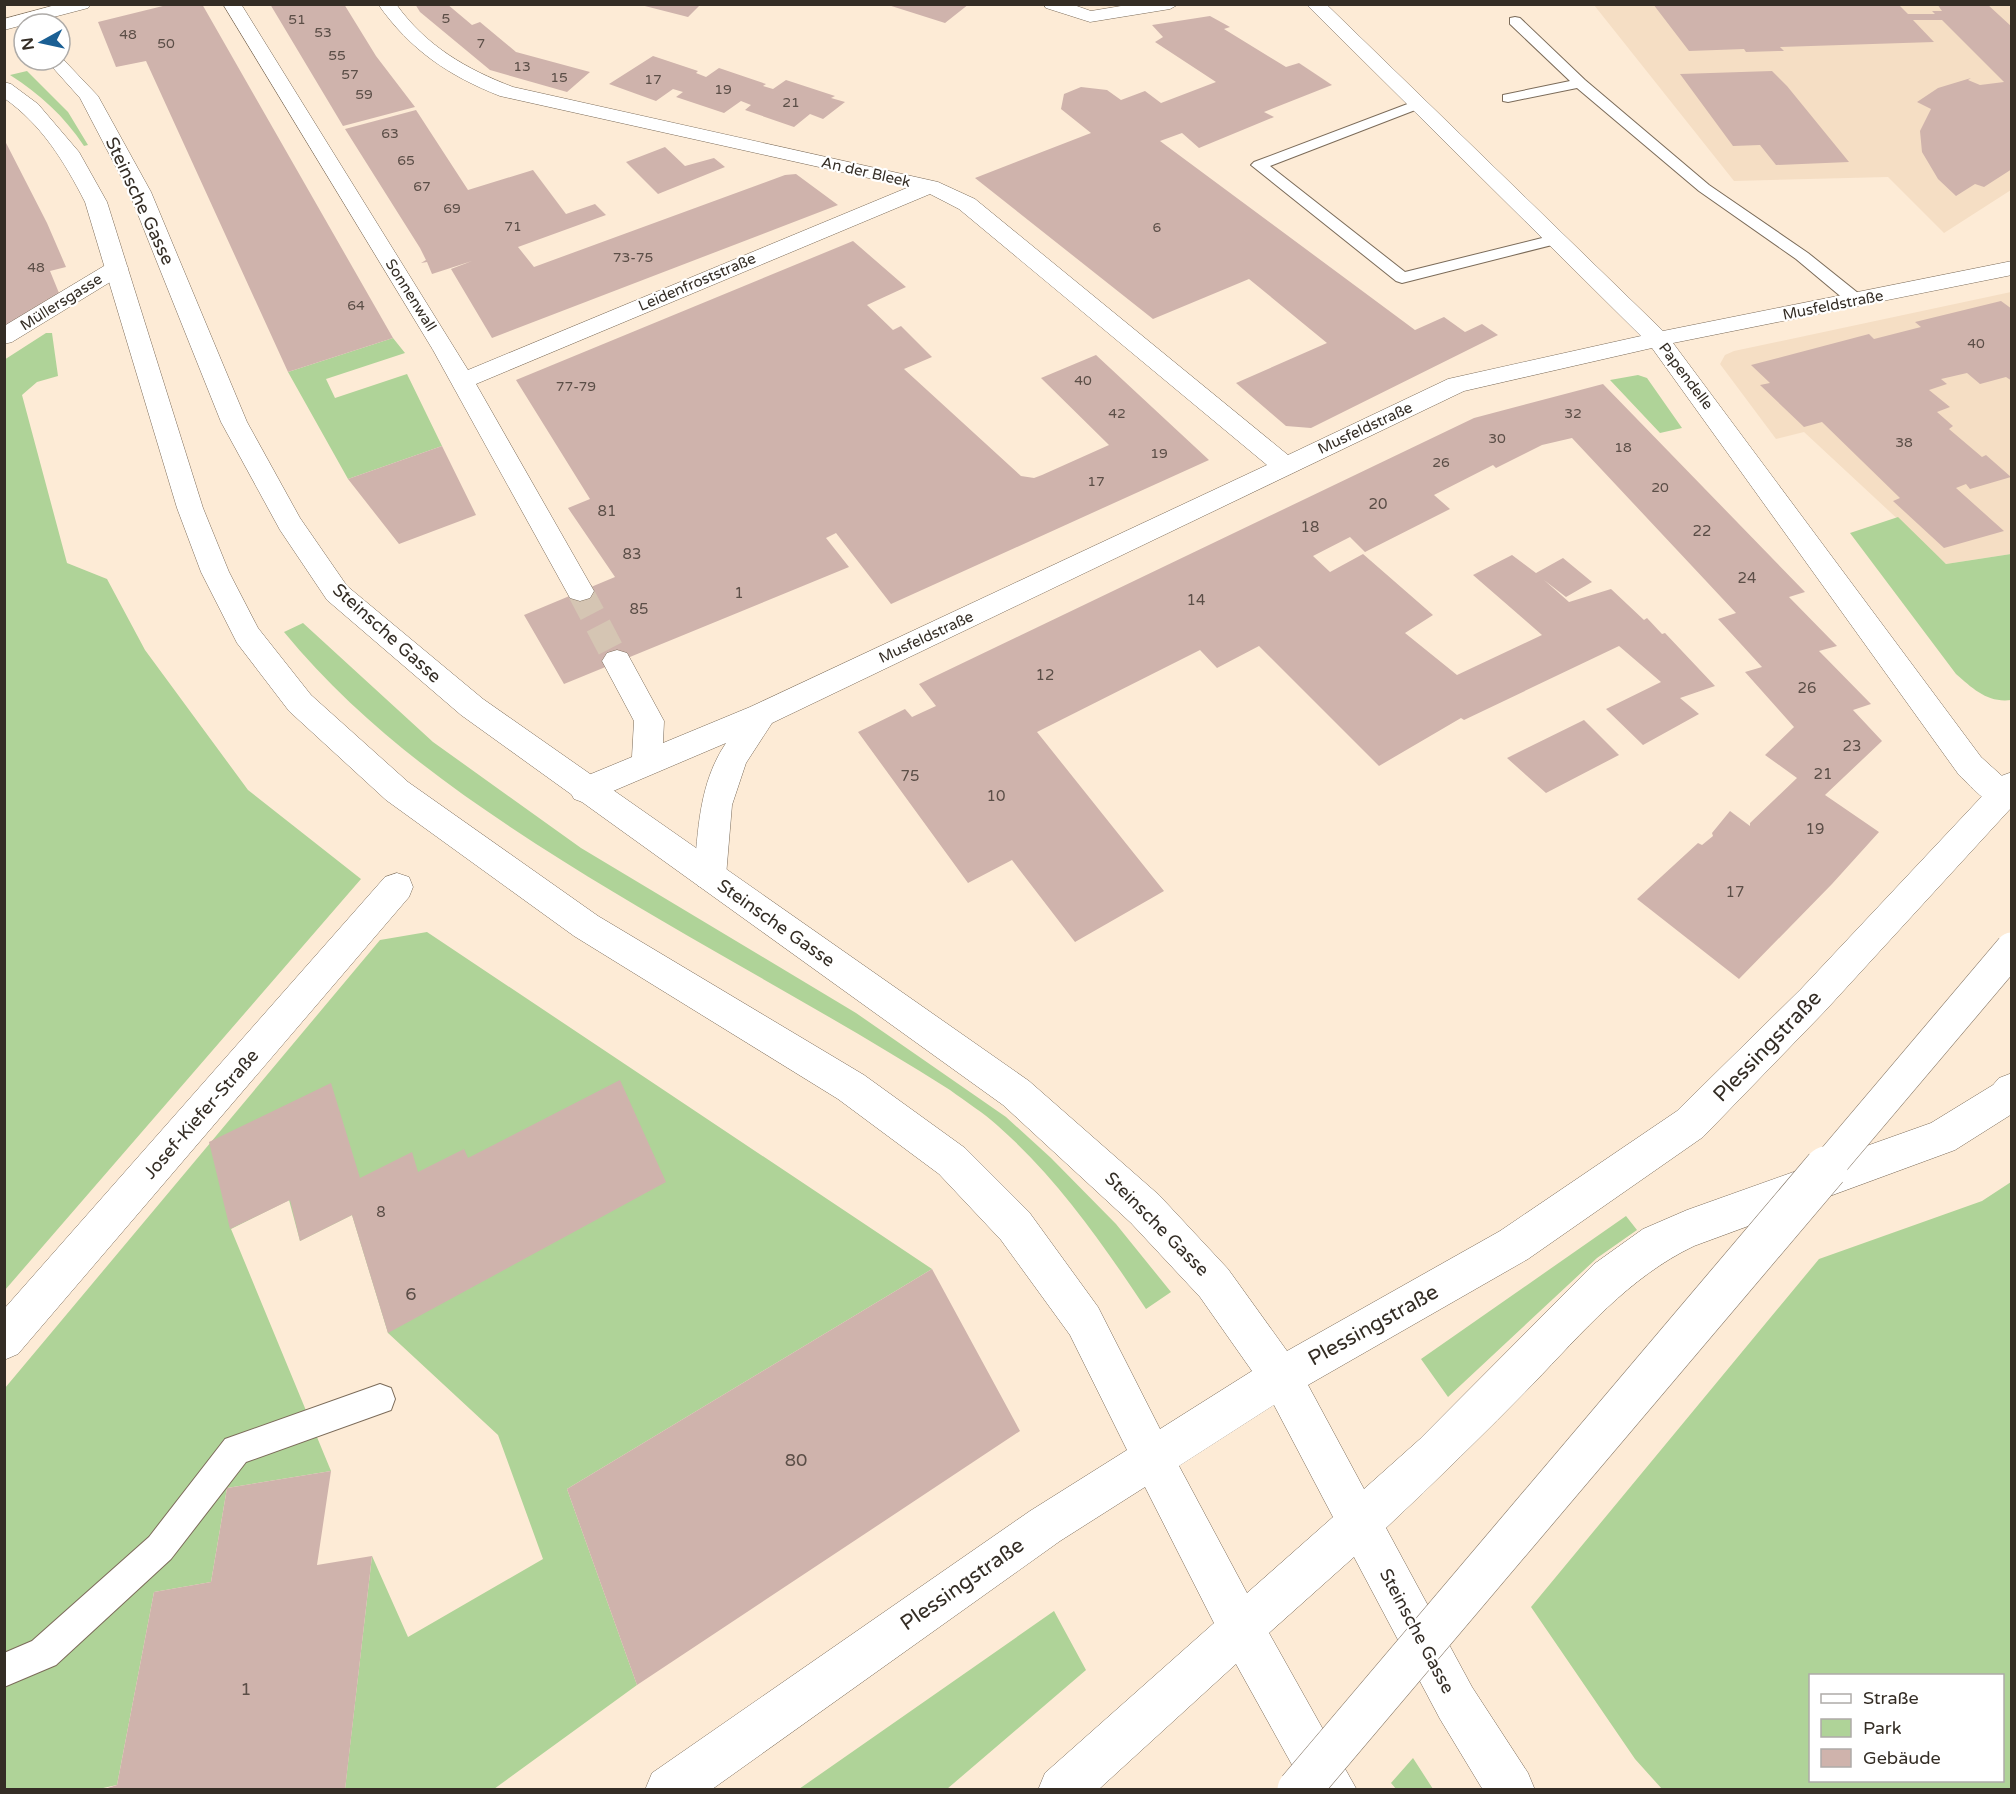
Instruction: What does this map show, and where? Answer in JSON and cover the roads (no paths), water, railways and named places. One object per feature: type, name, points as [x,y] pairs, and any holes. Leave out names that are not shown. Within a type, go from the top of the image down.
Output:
[{"type":"main road","points":[[4,25],[82,4]]},
{"type":"main road","name":"Sonnenwall","points":[[232,4],[463,381],[580,591]]},
{"type":"main road","name":"An der Bleek","points":[[387,4],[399,24],[433,54],[465,77],[507,92],[931,186],[967,204],[1285,466]]},
{"type":"main road","points":[[1052,4],[1095,28],[1170,4]]},
{"type":"main road","name":"Papendelle","points":[[1315,4],[1658,339],[1970,766],[2007,790]]},
{"type":"main road","name":"Steinsche Gasse","points":[[66,72],[88,96],[140,192],[234,422],[290,523],[337,593],[472,707],[585,790],[1016,1093],[1145,1209],[1214,1283],[1281,1377],[1456,1703],[1511,1790]]},
{"type":"main road","points":[[4,88],[31,108],[72,156],[96,202],[190,508],[215,572],[247,635],[300,703],[397,791],[586,926],[851,1087],[952,1161],[1015,1226],[1084,1321],[1240,1628],[1333,1790]]},
{"type":"main road","name":"Leidenfroststraße","points":[[463,381],[931,186]]},
{"type":"main road","name":"Müllersgasse","points":[[4,338],[117,268]]},
{"type":"main road","name":"Musfeldstraße","points":[[585,790],[761,715],[1457,385],[1658,339],[1857,301],[2012,268]]},
{"type":"main road","points":[[617,661],[650,720],[646,765]]},
{"type":"main road","points":[[710,876],[716,805],[732,759],[761,715]]},
{"type":"main road","name":"Plessingstraße","points":[[669,1790],[1045,1526],[1281,1377],[1514,1245],[1690,1124],[1813,999],[2007,790]]},
{"type":"main road","name":"Josef-Kiefer-Straße","points":[[4,1340],[397,887]]},
{"type":"main road","points":[[1299,1790],[2012,949]]},
{"type":"main road","points":[[1062,1790],[1436,1454],[1608,1278],[1657,1243],[1711,1219],[1942,1137],[2006,1097],[2012,1090]]},
{"type":"lane","points":[[1515,21],[1580,83],[1704,188],[1802,256],[1857,301]]},
{"type":"lane","points":[[1508,98],[1580,83]]},
{"type":"lane","points":[[1418,104],[1259,165],[1402,278],[1557,239]]},
{"type":"lane","points":[[4,1670],[44,1653],[160,1548],[236,1450],[380,1399]]},
{"type":"tunnel","points":[[580,591],[617,661]]}]
